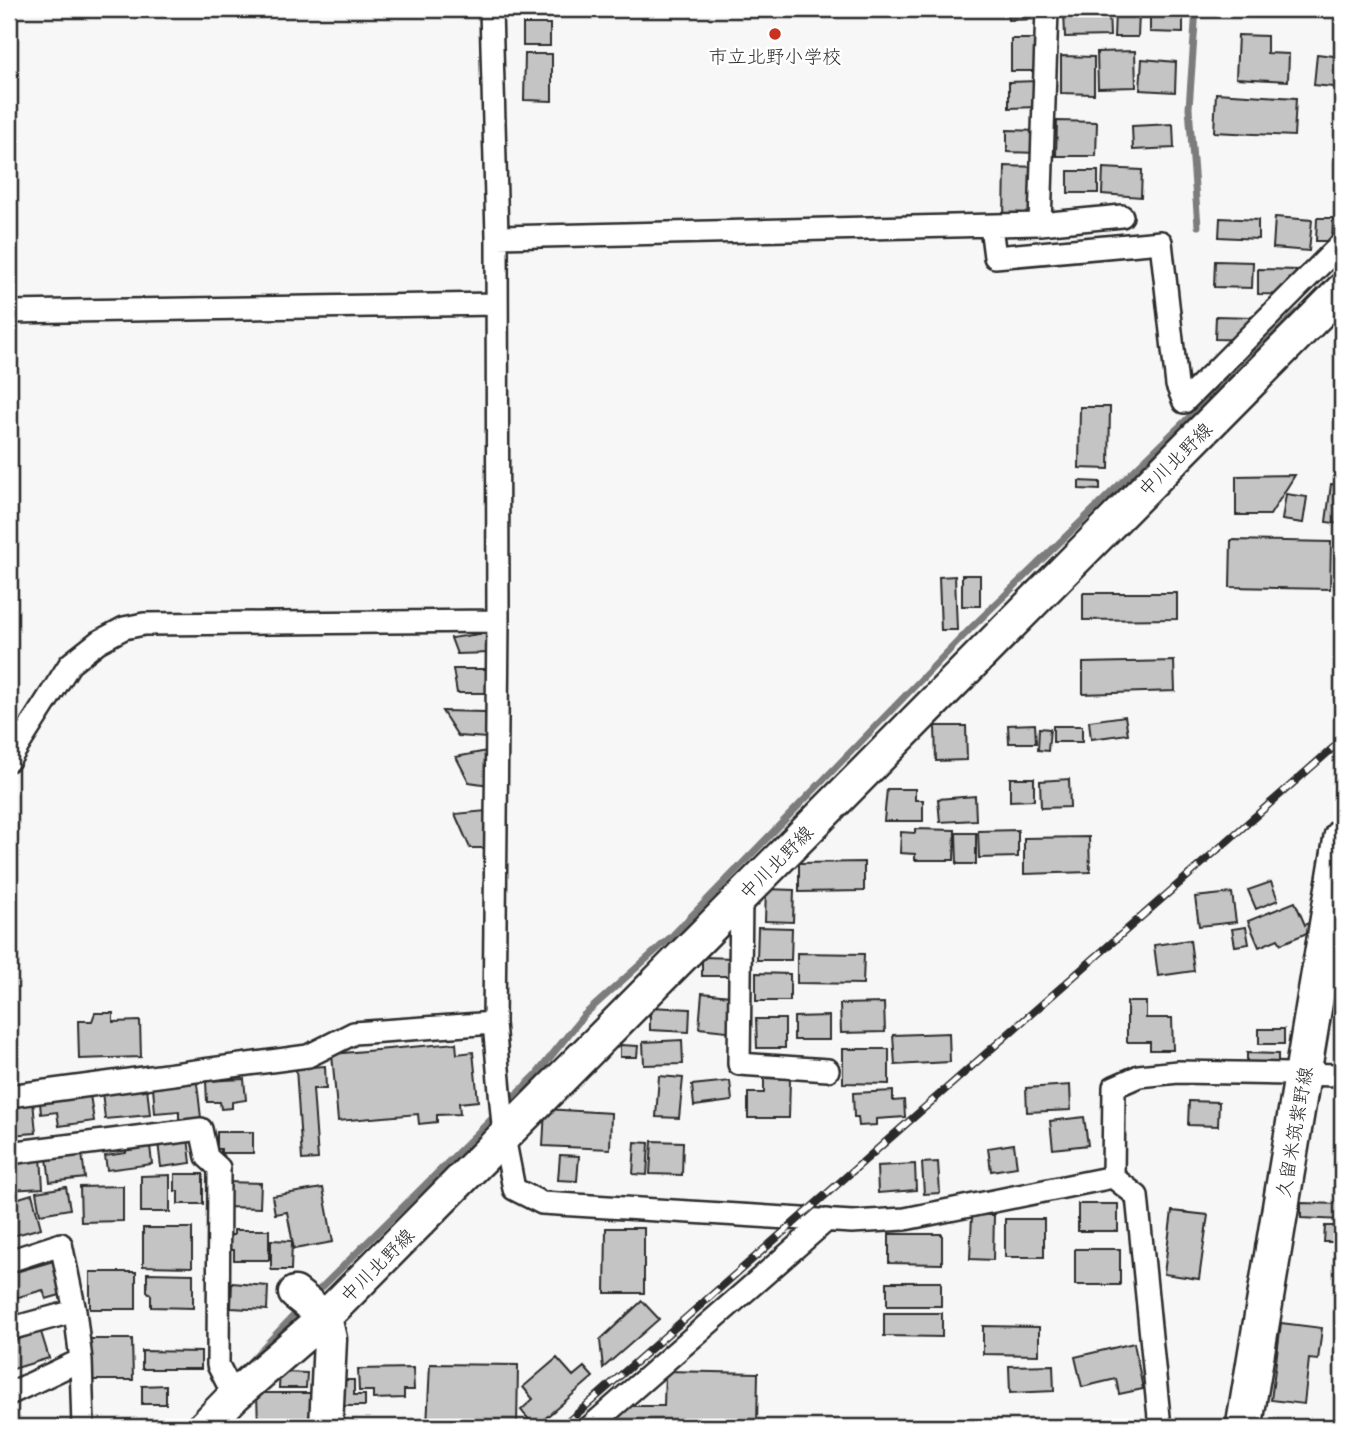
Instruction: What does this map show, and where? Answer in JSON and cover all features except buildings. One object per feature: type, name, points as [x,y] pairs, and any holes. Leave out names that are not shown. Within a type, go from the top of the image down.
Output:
[{"type":"main road","name":"中川北野線","points":[[204,1427],[312,1307],[503,1128],[741,897],[1342,290]]},
{"type":"main road","name":"久留米筑紫野線","points":[[1244,1427],[1342,837]]},
{"type":"main road","points":[[312,1307],[330,1339],[326,1427]]},
{"type":"street","points":[[491,9],[497,237],[498,621],[494,1023],[503,1128],[514,1189],[542,1203],[852,1222],[905,1219],[1113,1177],[1137,1196],[1160,1427]]},
{"type":"street","points":[[1040,225],[1047,9]]},
{"type":"street","points":[[497,237],[1040,225],[1122,216]]},
{"type":"street","points":[[991,226],[995,257],[1161,242],[1177,386],[1184,402],[1342,243]]},
{"type":"street","points":[[9,312],[497,303]]},
{"type":"street","points":[[9,760],[70,664],[98,642],[124,628],[144,624],[498,621]]},
{"type":"street","points":[[741,897],[739,1064],[828,1070]]},
{"type":"street","points":[[9,1096],[308,1056],[354,1034],[494,1023]]},
{"type":"street","points":[[1113,1177],[1114,1087],[1139,1076],[1178,1072],[1342,1075]]},
{"type":"street","points":[[9,1153],[201,1129],[207,1157],[219,1168],[218,1365],[234,1396]]},
{"type":"street","points":[[590,1427],[827,1220]]},
{"type":"street","points":[[9,1261],[61,1244],[75,1311],[81,1360],[83,1427]]},
{"type":"street","points":[[9,1329],[75,1311]]},
{"type":"street","points":[[9,1394],[81,1360]]},
{"type":"waterway","points":[[1196,9],[1189,108],[1198,226]]},
{"type":"waterway","points":[[1328,283],[1342,269]]},
{"type":"waterway","points":[[313,1296],[536,1075],[584,1015],[673,935],[971,628],[1297,313]]},
{"type":"waterway","points":[[245,1367],[302,1307]]},
{"type":"railway","points":[[562,1427],[1342,740]]},
{"type":"place","name":"市立北野小学校","points":[[775,34]]}]
